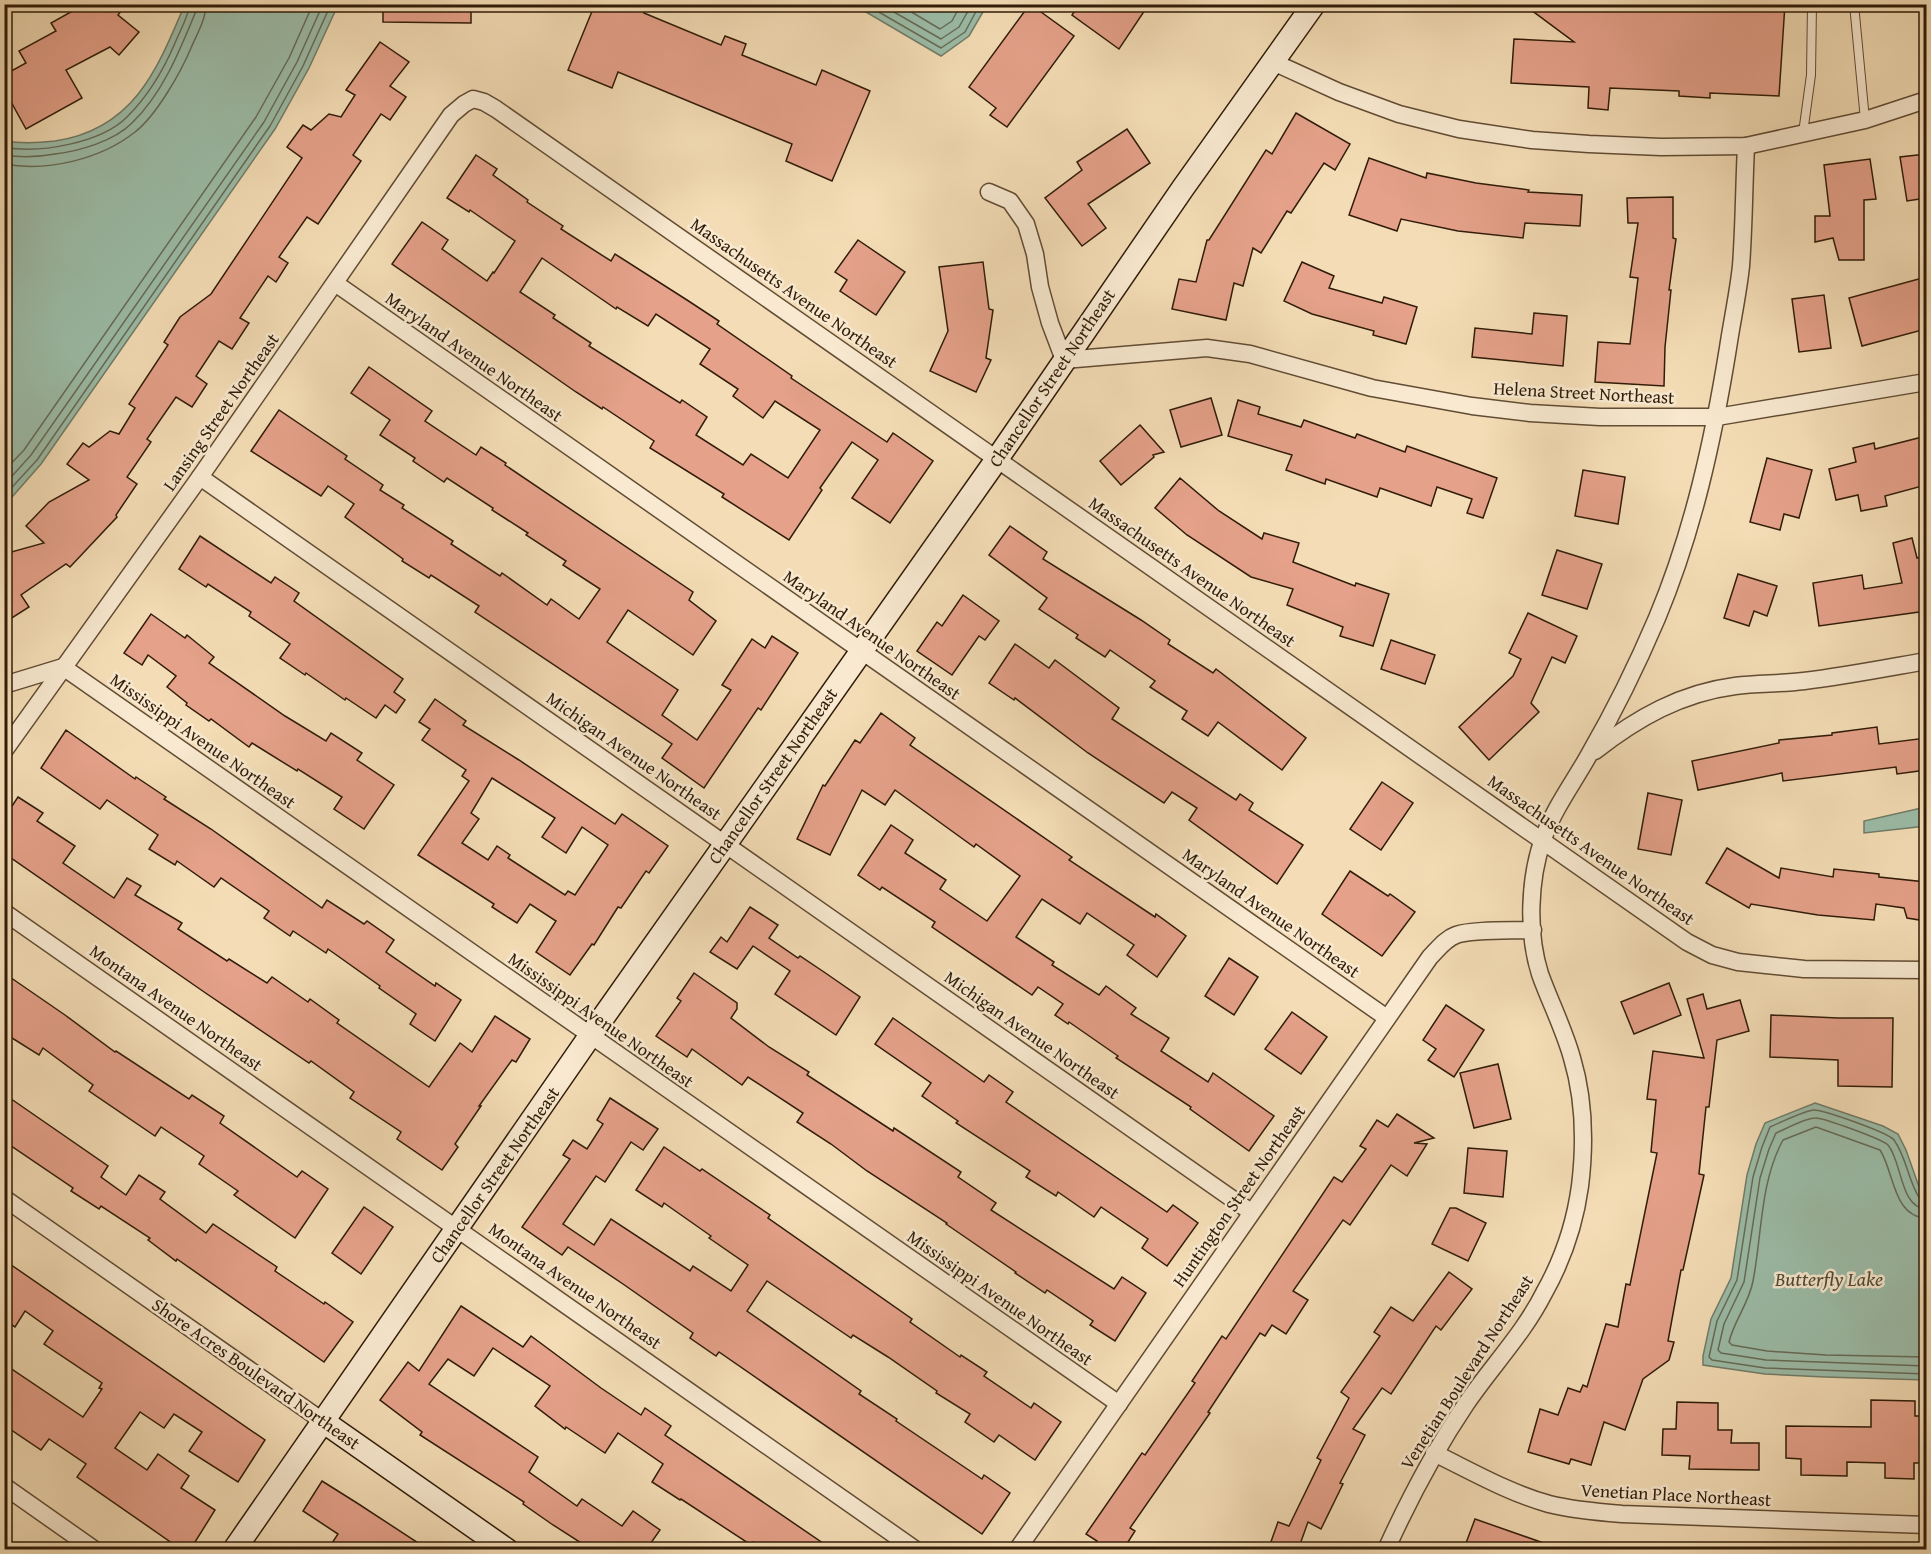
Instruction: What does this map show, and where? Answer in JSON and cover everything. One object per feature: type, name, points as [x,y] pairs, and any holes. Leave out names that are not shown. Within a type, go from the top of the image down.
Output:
[{"type":"street","name":"Chancellor Street Northeast","points":[[234,1550],[1314,4]]},
{"type":"street","points":[[1273,62],[1339,92],[1399,114],[1459,129],[1532,140],[1589,144],[1661,147],[1746,146],[1865,120],[1926,100]]},
{"type":"street","name":"Lansing Street Northeast","points":[[4,751],[200,477],[451,115],[473,99]]},
{"type":"street","name":"Massachusetts Avenue Northeast","points":[[473,99],[496,109],[1688,942],[1712,955],[1738,962],[1804,969],[1926,970]]},
{"type":"street","name":"Venetian Boulevard Northeast","points":[[1386,1550],[1434,1453],[1543,1296],[1560,1260],[1572,1223],[1580,1188],[1582,1144],[1579,1090],[1573,1060],[1539,971],[1533,930],[1536,870],[1543,840],[1559,805],[1625,690],[1657,618],[1679,560],[1717,417],[1740,270],[1746,146]]},
{"type":"street","points":[[989,192],[1010,201],[1026,224],[1035,254],[1040,287],[1064,360]]},
{"type":"street","name":"Maryland Avenue Northeast","points":[[335,283],[1387,1018]]},
{"type":"street","name":"Helena Street Northeast","points":[[1064,360],[1207,348],[1250,354],[1372,388],[1472,406],[1530,413],[1600,417],[1717,417],[1926,382]]},
{"type":"street","name":"Michigan Avenue Northeast","points":[[200,477],[1251,1212]]},
{"type":"street","points":[[1589,755],[1618,732],[1685,697],[1734,686],[1804,681],[1926,661]]},
{"type":"street","points":[[4,685],[63,667]]},
{"type":"street","name":"Mississippi Avenue Northeast","points":[[63,667],[1119,1404]]},
{"type":"street","name":"Montana Avenue Northeast","points":[[4,912],[916,1550]]},
{"type":"street","name":"Huntington Street Northeast","points":[[1017,1550],[1430,957],[1444,942],[1456,935],[1533,930]]},
{"type":"street","name":"Shore Acres Boulevard Northeast","points":[[4,1197],[507,1550]]},
{"type":"street","name":"Venetian Place Northeast","points":[[1434,1453],[1506,1488],[1547,1503],[1577,1510],[1622,1514],[1926,1525]]},
{"type":"street","points":[[4,1486],[95,1550]]},
{"type":"lane","points":[[1803,133],[1811,75],[1812,4]]},
{"type":"lane","points":[[1854,4],[1865,120]]},
{"type":"water","points":[[185,4],[338,5],[309,68],[275,129],[41,464],[5,505],[5,141],[24,143],[55,141],[82,134],[105,124],[139,93],[164,52]]},
{"type":"water","points":[[854,5],[987,5],[969,36],[941,56]]},
{"type":"water","points":[[1926,807],[1926,826],[1864,833],[1864,821]]},
{"type":"water","name":"Butterfly Lake","points":[[1815,1103],[1883,1126],[1898,1134],[1906,1150],[1926,1200],[1926,1380],[1765,1374],[1703,1365],[1711,1319],[1731,1278],[1747,1175],[1756,1144],[1765,1123]]},
{"type":"building","points":[[85,4],[126,4],[118,15],[139,32],[119,55],[110,47],[66,70],[82,98],[26,129],[4,89],[4,75],[26,63],[19,51],[56,31],[51,23]]},
{"type":"building","points":[[383,4],[471,4],[471,23],[383,22]]},
{"type":"building","points":[[595,4],[647,4],[644,13],[721,45],[725,36],[746,44],[742,55],[816,85],[822,70],[870,91],[832,181],[786,161],[792,144],[618,72],[612,88],[568,70]]},
{"type":"building","points":[[1030,4],[1074,36],[1007,127],[990,115],[996,108],[969,87]]},
{"type":"building","points":[[1079,4],[1149,4],[1119,49],[1072,15]]},
{"type":"building","points":[[1523,4],[1785,4],[1779,96],[1710,93],[1710,98],[1679,96],[1679,91],[1610,88],[1608,110],[1588,108],[1589,87],[1511,83],[1514,39],[1574,42]]},
{"type":"building","points":[[380,42],[409,62],[390,86],[406,97],[390,120],[381,114],[353,155],[361,161],[318,224],[307,217],[279,257],[288,263],[276,282],[268,276],[240,318],[249,323],[232,349],[219,341],[196,376],[207,384],[192,407],[176,397],[147,439],[151,442],[127,477],[137,484],[116,515],[117,517],[70,567],[66,564],[21,595],[29,607],[4,623],[4,554],[44,543],[26,526],[49,502],[89,480],[67,464],[83,443],[89,447],[110,431],[119,434],[135,408],[129,404],[168,345],[164,342],[180,317],[211,294],[302,158],[287,147],[303,125],[311,130],[329,114],[341,117],[355,95],[346,90]]},
{"type":"building","points":[[1296,113],[1350,144],[1335,170],[1324,163],[1291,213],[1287,211],[1261,253],[1253,248],[1243,286],[1234,283],[1226,320],[1172,309],[1179,279],[1196,282],[1207,240],[1266,150],[1272,154]]},
{"type":"building","points":[[1127,129],[1150,163],[1088,204],[1106,228],[1082,246],[1045,198],[1082,170],[1077,162]]},
{"type":"building","points":[[1926,154],[1926,198],[1907,201],[1900,157]]},
{"type":"building","points":[[476,155],[497,169],[493,175],[528,200],[527,202],[563,226],[561,229],[611,261],[615,254],[687,300],[719,321],[717,324],[792,376],[791,378],[887,442],[893,433],[933,461],[890,523],[852,498],[878,460],[852,442],[820,488],[822,490],[789,540],[722,497],[724,494],[650,448],[654,441],[576,392],[392,264],[422,222],[448,240],[442,249],[487,281],[494,273],[515,241],[470,210],[469,212],[447,198]],"holes":[[[542,258],[616,309],[617,307],[648,326],[656,314],[710,349],[700,364],[738,389],[733,396],[763,418],[775,401],[820,430],[788,478],[751,454],[743,465],[696,435],[707,417],[682,400],[680,403],[589,346],[591,343],[553,318],[555,315],[520,292]]]},
{"type":"building","points":[[1369,158],[1426,178],[1427,173],[1476,183],[1529,190],[1528,192],[1582,195],[1580,226],[1525,223],[1523,238],[1458,231],[1401,219],[1397,231],[1349,215]]},
{"type":"building","points":[[1870,159],[1876,199],[1864,200],[1864,260],[1839,260],[1833,238],[1815,242],[1815,216],[1830,216],[1824,165]]},
{"type":"building","points":[[1673,197],[1673,238],[1676,239],[1669,290],[1671,290],[1665,347],[1664,386],[1595,382],[1598,342],[1630,344],[1638,278],[1630,277],[1638,223],[1628,223],[1627,198]]},
{"type":"building","points":[[858,240],[905,272],[876,315],[840,291],[847,280],[835,272]]},
{"type":"building","points":[[983,262],[989,309],[993,310],[986,358],[991,360],[976,392],[930,371],[948,331],[939,267]]},
{"type":"building","points":[[1302,262],[1334,276],[1329,288],[1382,303],[1384,297],[1417,307],[1406,344],[1373,335],[1374,331],[1312,314],[1284,301]]},
{"type":"building","points":[[1926,277],[1926,329],[1862,346],[1849,298]]},
{"type":"building","points":[[1824,295],[1831,348],[1799,352],[1792,299]]},
{"type":"building","points":[[1534,313],[1567,316],[1563,366],[1472,357],[1475,328],[1532,334]]},
{"type":"building","points":[[369,367],[432,411],[425,421],[476,455],[481,447],[693,592],[689,600],[716,621],[693,655],[628,610],[607,642],[678,690],[662,715],[697,740],[731,690],[722,685],[752,639],[765,648],[772,636],[798,653],[761,710],[758,708],[704,788],[662,758],[672,744],[475,612],[479,606],[431,575],[429,578],[402,561],[403,559],[345,517],[354,504],[328,486],[321,496],[251,451],[279,410],[347,456],[345,459],[383,485],[380,490],[404,505],[402,508],[453,541],[451,544],[500,576],[502,573],[547,605],[551,599],[579,619],[600,589],[563,565],[566,561],[526,535],[528,533],[492,510],[493,508],[447,478],[444,482],[413,461],[415,458],[380,435],[390,420],[351,393]]},
{"type":"building","points":[[1211,398],[1222,435],[1181,447],[1170,410]]},
{"type":"building","points":[[1238,400],[1260,407],[1258,414],[1301,427],[1304,420],[1355,438],[1357,434],[1405,452],[1407,446],[1497,478],[1483,518],[1467,513],[1472,499],[1437,487],[1431,506],[1380,488],[1377,497],[1326,479],[1325,484],[1286,470],[1292,455],[1228,436]]},
{"type":"building","points":[[1140,425],[1164,452],[1153,455],[1154,457],[1121,485],[1100,461]]},
{"type":"building","points":[[1926,436],[1926,485],[1885,496],[1887,506],[1861,511],[1858,495],[1836,500],[1829,469],[1856,462],[1853,448],[1874,443],[1875,449]]},
{"type":"building","points":[[1767,458],[1812,470],[1799,518],[1784,514],[1780,530],[1750,522]]},
{"type":"building","points":[[1583,470],[1625,477],[1618,524],[1575,516]]},
{"type":"building","points":[[1180,478],[1219,511],[1262,539],[1264,533],[1299,543],[1293,562],[1355,586],[1356,583],[1389,594],[1373,646],[1340,636],[1343,627],[1287,605],[1293,589],[1251,577],[1187,535],[1155,508]]},
{"type":"building","points":[[1010,526],[1047,552],[1043,559],[1141,620],[1170,640],[1168,644],[1213,673],[1216,669],[1306,738],[1282,770],[1218,722],[1208,736],[1182,719],[1187,711],[1150,687],[1155,681],[1110,650],[1105,657],[1076,638],[1078,635],[1039,609],[1047,598],[989,555]]},
{"type":"building","points":[[200,536],[271,583],[275,577],[299,593],[294,601],[403,679],[394,692],[405,700],[396,713],[385,705],[376,718],[306,673],[305,675],[280,658],[290,644],[249,616],[251,612],[208,584],[206,587],[179,569]]},
{"type":"building","points":[[1912,538],[1917,558],[1926,556],[1926,611],[1819,626],[1813,583],[1862,575],[1864,589],[1902,583],[1893,543]]},
{"type":"building","points":[[1557,550],[1602,564],[1587,609],[1542,595]]},
{"type":"building","points":[[1738,574],[1777,586],[1767,616],[1754,611],[1749,626],[1724,618]]},
{"type":"building","points":[[963,595],[999,621],[985,640],[979,636],[952,675],[917,651],[937,622],[942,626]]},
{"type":"building","points":[[1528,613],[1577,636],[1565,663],[1552,657],[1531,703],[1539,712],[1489,760],[1459,727],[1513,676],[1521,659],[1509,653]]},
{"type":"building","points":[[151,614],[185,638],[187,635],[214,657],[209,663],[285,716],[326,741],[331,733],[362,753],[357,760],[394,785],[364,829],[334,809],[342,797],[252,743],[249,747],[211,719],[209,721],[186,705],[187,703],[167,687],[176,676],[148,655],[142,665],[124,653]]},
{"type":"building","points":[[1391,640],[1435,655],[1425,684],[1381,669]]},
{"type":"building","points":[[1015,644],[1049,668],[1055,660],[1119,708],[1112,719],[1236,800],[1240,794],[1253,803],[1249,810],[1303,845],[1277,884],[1189,820],[1197,808],[1172,792],[1164,803],[1088,753],[1015,698],[1014,700],[989,683]]},
{"type":"building","points":[[435,699],[466,721],[463,725],[615,824],[622,814],[668,846],[649,873],[646,871],[621,908],[618,907],[594,945],[592,944],[570,975],[536,952],[556,921],[530,904],[517,923],[492,907],[494,904],[418,855],[469,781],[462,776],[466,770],[422,740],[430,729],[419,722]],"holes":[[[492,778],[555,818],[542,837],[566,853],[582,827],[608,845],[575,895],[568,891],[565,895],[508,858],[510,855],[497,846],[488,860],[462,843],[479,819],[471,813]]]},
{"type":"building","points":[[881,713],[915,738],[910,745],[1072,857],[1069,860],[1155,917],[1156,914],[1186,936],[1157,977],[1127,955],[1134,945],[1087,913],[1080,924],[1042,899],[1016,937],[1054,962],[1052,965],[1099,995],[1106,986],[1136,1008],[1131,1014],[1169,1038],[1161,1051],[1208,1082],[1213,1073],[1274,1116],[1249,1151],[1190,1109],[1191,1107],[1116,1058],[1118,1056],[1069,1022],[1068,1024],[1055,1015],[1063,1004],[1038,987],[1032,995],[932,927],[935,922],[882,887],[880,890],[858,875],[891,825],[913,840],[905,853],[946,880],[940,889],[987,921],[1020,876],[976,844],[974,847],[895,790],[885,805],[862,790],[830,855],[797,839],[823,785],[825,786],[855,740],[860,743]]},
{"type":"building","points":[[1877,727],[1879,744],[1926,738],[1926,770],[1897,774],[1896,767],[1783,781],[1782,773],[1698,790],[1692,761],[1779,743],[1779,740],[1832,735],[1832,733]]},
{"type":"building","points":[[66,730],[135,779],[136,777],[166,797],[164,799],[211,829],[322,908],[327,900],[364,924],[367,921],[394,940],[386,952],[435,986],[436,983],[461,1000],[435,1041],[410,1024],[416,1014],[328,949],[326,953],[293,931],[290,936],[264,918],[269,911],[221,878],[214,887],[177,861],[175,865],[149,849],[158,835],[107,800],[100,809],[41,768]]},
{"type":"building","points":[[1382,782],[1413,803],[1381,850],[1350,829]]},
{"type":"building","points":[[1648,793],[1682,800],[1671,855],[1638,849]]},
{"type":"building","points":[[18,797],[43,813],[37,821],[75,846],[63,863],[114,898],[127,878],[141,886],[135,895],[182,923],[178,929],[227,961],[229,959],[267,983],[272,977],[308,1002],[310,999],[339,1020],[337,1023],[429,1087],[460,1043],[472,1052],[495,1016],[530,1039],[516,1062],[512,1060],[479,1106],[481,1106],[455,1144],[458,1147],[442,1170],[397,1139],[401,1132],[350,1098],[354,1092],[311,1061],[309,1063],[207,994],[4,853],[4,818]]},
{"type":"building","points":[[1727,848],[1779,878],[1781,868],[1833,877],[1834,869],[1926,882],[1926,921],[1907,918],[1904,908],[1876,904],[1874,920],[1818,915],[1751,904],[1749,908],[1706,883]]},
{"type":"building","points":[[1350,871],[1388,896],[1390,894],[1415,912],[1382,956],[1322,914]]},
{"type":"building","points":[[750,907],[778,925],[769,938],[860,997],[836,1035],[775,994],[790,971],[753,946],[737,969],[710,952],[721,937],[727,942]]},
{"type":"building","points":[[1229,958],[1258,977],[1234,1015],[1205,996]]},
{"type":"building","points":[[4,973],[115,1052],[189,1099],[192,1095],[224,1116],[220,1123],[297,1177],[302,1171],[328,1189],[295,1238],[234,1195],[238,1191],[199,1164],[204,1156],[161,1127],[155,1136],[89,1091],[93,1085],[43,1048],[39,1055],[4,1033]]},
{"type":"building","points":[[694,973],[737,1003],[737,1009],[731,1018],[769,1047],[809,1072],[807,1075],[961,1172],[958,1177],[996,1203],[991,1210],[1114,1289],[1122,1277],[1146,1293],[1115,1341],[1090,1325],[1093,1321],[1047,1290],[1045,1293],[1015,1273],[947,1223],[797,1122],[803,1113],[748,1077],[742,1085],[692,1049],[687,1057],[656,1036],[681,1001],[677,998]]},
{"type":"building","points":[[1669,983],[1681,1015],[1634,1034],[1621,1002]]},
{"type":"building","points":[[1703,994],[1707,1009],[1740,1000],[1749,1031],[1717,1040],[1709,1107],[1706,1107],[1699,1174],[1704,1175],[1683,1270],[1681,1270],[1668,1341],[1674,1342],[1669,1360],[1643,1379],[1625,1430],[1604,1422],[1591,1465],[1571,1459],[1569,1464],[1528,1452],[1540,1409],[1558,1415],[1568,1388],[1580,1392],[1583,1385],[1587,1387],[1606,1324],[1618,1327],[1626,1284],[1630,1285],[1657,1153],[1651,1152],[1656,1100],[1647,1099],[1653,1051],[1704,1058],[1687,999]]},
{"type":"building","points":[[1446,1005],[1484,1030],[1454,1077],[1428,1060],[1436,1049],[1423,1040]]},
{"type":"building","points":[[1292,1012],[1327,1037],[1301,1074],[1265,1049]]},
{"type":"building","points":[[1771,1015],[1893,1018],[1892,1087],[1838,1086],[1838,1060],[1770,1057]]},
{"type":"building","points":[[893,1018],[984,1082],[989,1075],[1013,1092],[1006,1102],[1167,1212],[1173,1205],[1198,1223],[1167,1266],[1142,1248],[1148,1239],[1101,1207],[1094,1217],[1058,1192],[1056,1196],[1026,1177],[1030,1171],[956,1123],[958,1121],[922,1096],[931,1083],[875,1044]]},
{"type":"building","points":[[1498,1064],[1511,1119],[1474,1128],[1460,1073]]},
{"type":"building","points":[[4,1094],[108,1166],[101,1177],[126,1195],[139,1175],[165,1192],[160,1199],[206,1233],[213,1224],[277,1267],[275,1271],[353,1322],[324,1362],[177,1259],[176,1261],[148,1240],[150,1238],[101,1206],[99,1209],[71,1191],[73,1188],[4,1141]]},
{"type":"building","points":[[610,1098],[658,1129],[643,1150],[631,1142],[605,1182],[596,1176],[563,1224],[594,1245],[611,1219],[690,1271],[693,1266],[731,1291],[748,1265],[664,1203],[662,1207],[636,1190],[664,1147],[700,1171],[702,1169],[770,1215],[768,1218],[912,1319],[910,1322],[960,1357],[961,1355],[987,1372],[984,1376],[1031,1408],[1034,1403],[1061,1422],[1035,1460],[999,1435],[994,1442],[965,1422],[970,1414],[936,1393],[937,1391],[888,1357],[853,1335],[851,1338],[767,1281],[747,1311],[861,1391],[859,1394],[897,1419],[896,1421],[982,1479],[984,1475],[1010,1493],[982,1534],[719,1352],[716,1356],[690,1338],[693,1333],[568,1247],[562,1255],[522,1227],[570,1159],[563,1155],[573,1140],[587,1149],[603,1124],[597,1120]]},
{"type":"building","points":[[1397,1114],[1434,1138],[1414,1143],[1427,1144],[1407,1176],[1391,1165],[1350,1225],[1343,1220],[1293,1291],[1308,1300],[1286,1334],[1272,1325],[1265,1336],[1260,1333],[1208,1412],[1210,1413],[1130,1528],[1135,1531],[1123,1550],[1091,1550],[1097,1541],[1086,1534],[1142,1453],[1145,1455],[1195,1383],[1192,1381],[1222,1336],[1226,1339],[1334,1177],[1342,1182],[1366,1149],[1360,1146],[1377,1120],[1388,1127]]},
{"type":"building","points":[[1468,1148],[1507,1151],[1503,1197],[1464,1193]]},
{"type":"building","points":[[364,1207],[393,1227],[361,1274],[332,1253]]},
{"type":"building","points":[[1450,1208],[1456,1208],[1486,1223],[1468,1261],[1432,1244]]},
{"type":"building","points":[[4,1260],[265,1440],[238,1482],[189,1451],[202,1432],[174,1414],[164,1428],[140,1412],[115,1448],[147,1470],[158,1454],[189,1476],[181,1488],[215,1510],[190,1550],[182,1550],[77,1477],[86,1464],[49,1439],[41,1450],[4,1425],[4,1364],[83,1417],[102,1389],[99,1388],[102,1383],[44,1344],[53,1331],[25,1311],[15,1327],[4,1320]]},
{"type":"building","points":[[1449,1272],[1472,1289],[1441,1330],[1436,1326],[1391,1394],[1382,1388],[1353,1429],[1365,1435],[1340,1483],[1343,1484],[1321,1529],[1308,1522],[1298,1550],[1268,1550],[1278,1522],[1289,1526],[1321,1460],[1317,1458],[1349,1398],[1341,1392],[1380,1336],[1374,1332],[1391,1307],[1413,1321]]},
{"type":"building","points":[[461,1306],[523,1347],[531,1336],[641,1415],[645,1408],[671,1426],[665,1435],[833,1550],[765,1550],[753,1542],[751,1545],[652,1482],[663,1464],[618,1433],[605,1453],[566,1427],[565,1429],[535,1406],[550,1386],[493,1348],[474,1376],[448,1359],[429,1384],[538,1457],[529,1472],[577,1506],[582,1499],[622,1526],[633,1511],[660,1530],[646,1550],[592,1550],[553,1525],[523,1504],[524,1502],[420,1435],[422,1432],[380,1400],[408,1362],[419,1371]]},
{"type":"building","points":[[1871,1400],[1915,1401],[1915,1416],[1926,1416],[1926,1463],[1914,1463],[1914,1479],[1885,1478],[1885,1463],[1847,1462],[1847,1476],[1801,1475],[1801,1459],[1786,1458],[1786,1426],[1871,1427]]},
{"type":"building","points":[[1677,1402],[1718,1403],[1718,1430],[1732,1430],[1731,1443],[1759,1443],[1759,1470],[1689,1469],[1690,1456],[1662,1455],[1663,1429],[1676,1429]]},
{"type":"building","points":[[322,1481],[429,1550],[342,1550],[332,1543],[338,1534],[303,1511]]},
{"type":"building","points":[[1475,1519],[1555,1547],[1554,1550],[1485,1550],[1466,1543]]}]
